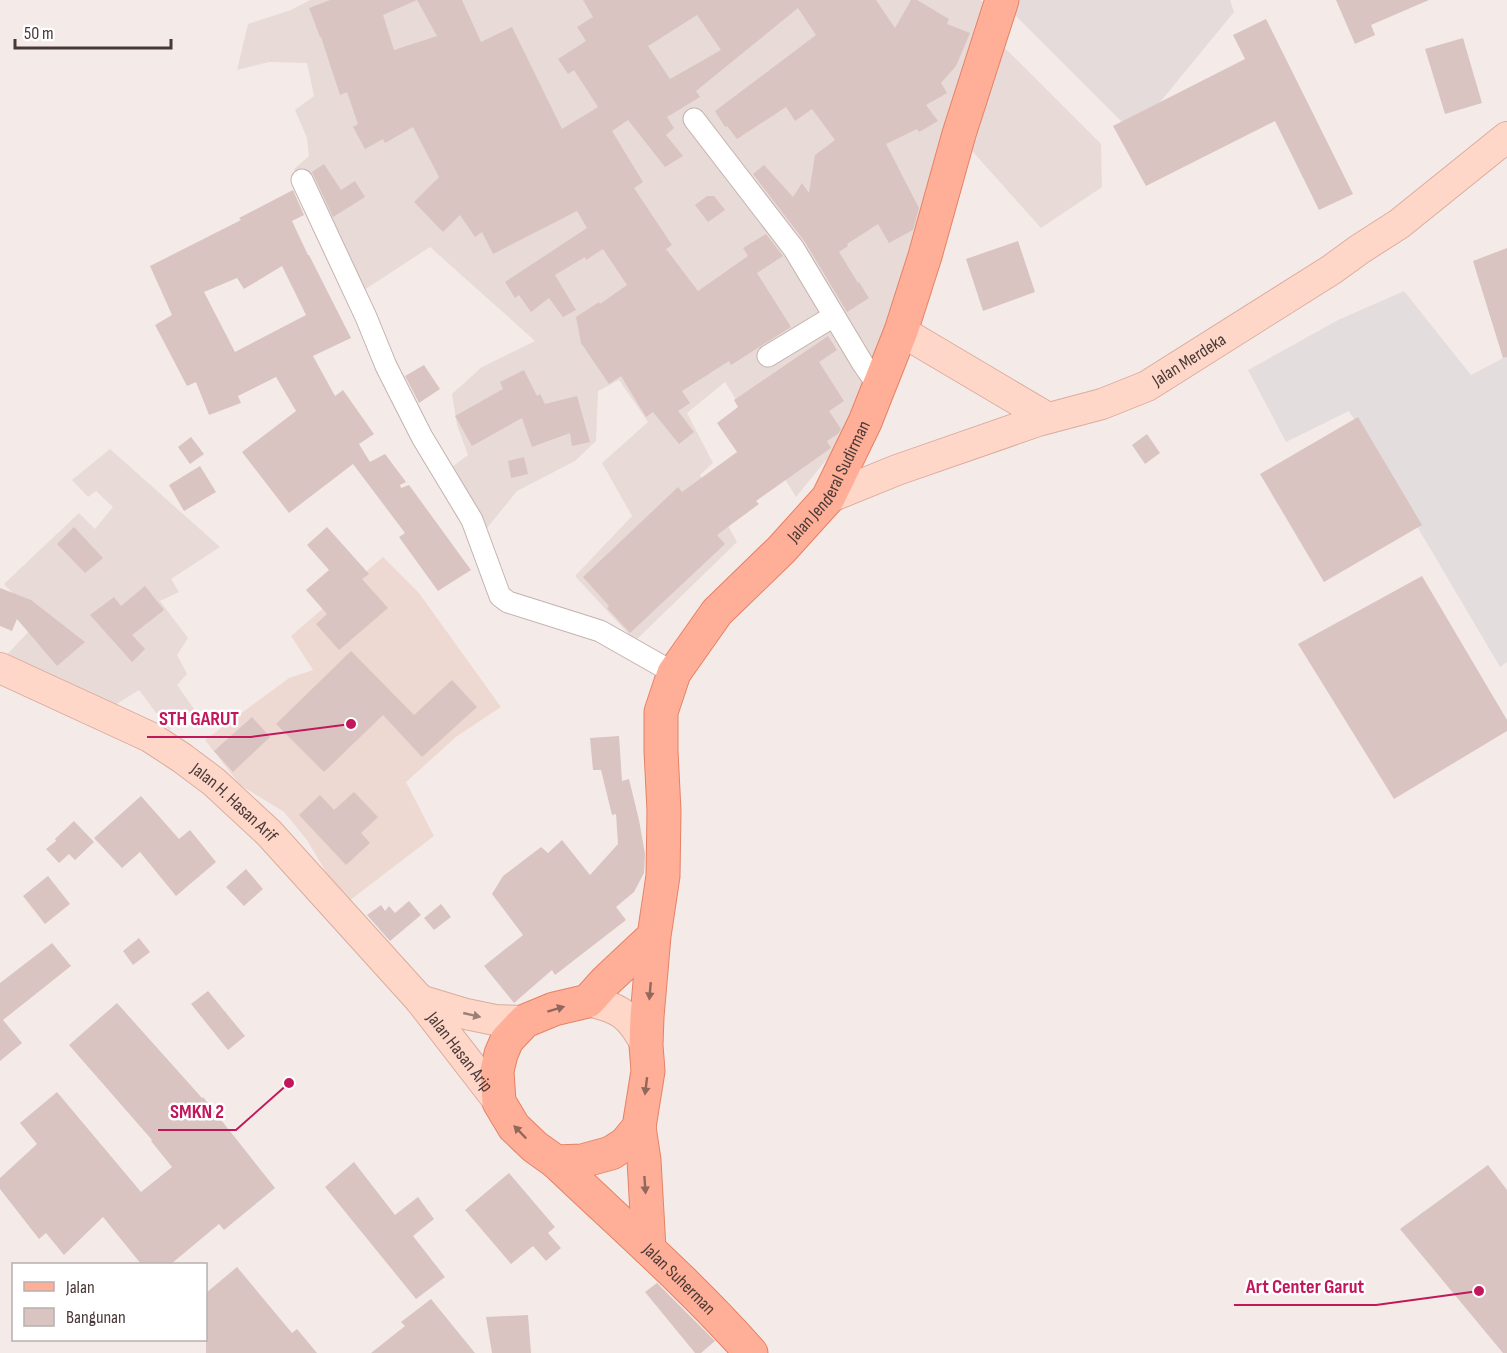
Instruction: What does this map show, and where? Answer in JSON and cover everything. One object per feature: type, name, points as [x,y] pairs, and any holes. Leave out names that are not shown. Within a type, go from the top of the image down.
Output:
[{"type":"main road","name":"Jalan Jenderal Sudirman","points":[[646,1045],[654,936],[663,876],[661,712],[674,673],[717,612],[781,550],[828,498],[865,422],[901,331],[925,256],[959,134],[1002,0]]},
{"type":"main road","points":[[639,1127],[625,1144],[611,1153],[582,1161],[556,1162],[535,1147],[514,1127],[499,1102],[497,1071],[507,1040],[525,1021],[554,1009],[588,1001],[654,936]]},
{"type":"main road","points":[[646,1045],[648,1071],[639,1127],[644,1160],[649,1249]]},
{"type":"main road","name":"Jalan Suherman","points":[[556,1162],[722,1320],[751,1353]]},
{"type":"street","points":[[694,119],[794,249],[879,387]]},
{"type":"street","name":"Jalan Merdeka","points":[[828,498],[897,470],[1048,418],[1102,404],[1147,386],[1331,270],[1399,224],[1507,137]]},
{"type":"street","points":[[302,180],[366,317],[386,366],[422,437],[472,520],[500,596],[508,602],[600,631],[674,673]]},
{"type":"street","points":[[768,356],[834,316]]},
{"type":"street","points":[[901,331],[1048,418]]},
{"type":"street","name":"Jalan H. Hasan Arif","points":[[0,668],[150,737],[214,782],[268,832],[420,1000]]},
{"type":"street","points":[[420,1000],[495,1020],[525,1021]]},
{"type":"street","name":"Jalan Hasan Arip","points":[[420,1000],[499,1102]]},
{"type":"street","points":[[588,1001],[617,1010],[637,1028],[646,1045]]},
{"type":"shaded area","points":[[310,0],[980,0],[989,6],[1004,47],[1101,144],[1102,187],[1041,228],[947,123],[882,339],[836,448],[796,497],[725,382],[687,413],[713,463],[700,475],[737,542],[635,641],[575,576],[632,516],[602,463],[648,422],[619,380],[598,391],[596,441],[575,461],[517,491],[483,533],[448,470],[468,455],[457,425],[452,394],[482,367],[535,341],[430,247],[361,292],[294,169],[309,156],[307,138],[295,110],[314,96],[307,63],[269,62],[237,70],[248,24],[291,10]]},
{"type":"shaded area","points":[[1015,0],[1230,0],[1234,12],[1152,112],[1126,126],[1011,11]]},
{"type":"shaded area","points":[[1404,291],[1471,375],[1507,356],[1507,662],[1500,667],[1349,411],[1286,442],[1248,370],[1338,320]]},
{"type":"shaded area","points":[[110,449],[220,547],[171,579],[179,592],[160,601],[188,638],[177,655],[187,674],[177,685],[194,709],[169,730],[139,690],[115,705],[0,662],[32,628],[21,602],[4,584],[79,513],[95,529],[113,507],[96,491],[88,497],[72,480]]},
{"type":"shaded area","points":[[383,557],[419,593],[501,707],[456,737],[406,782],[434,836],[345,904],[307,840],[284,812],[240,785],[205,740],[289,678],[313,670],[291,636]]},
{"type":"building","points":[[330,0],[417,0],[462,0],[481,42],[512,27],[562,129],[598,107],[574,70],[568,74],[558,59],[586,41],[577,27],[593,17],[583,0],[876,0],[895,28],[911,0],[917,0],[949,19],[947,24],[970,33],[956,66],[941,83],[947,93],[926,105],[938,121],[919,132],[917,129],[886,144],[919,208],[913,230],[889,243],[878,224],[847,244],[848,246],[839,252],[869,298],[847,312],[805,242],[753,174],[764,165],[793,197],[802,183],[809,193],[815,155],[835,140],[812,109],[795,121],[786,107],[737,139],[727,126],[725,127],[715,111],[816,35],[798,8],[696,91],[700,97],[667,117],[674,128],[666,135],[683,156],[665,167],[628,120],[612,131],[643,182],[634,188],[672,245],[666,249],[698,291],[748,256],[743,248],[766,234],[783,256],[757,273],[791,327],[731,365],[729,361],[682,391],[690,403],[678,411],[694,432],[679,444],[653,412],[646,417],[621,376],[609,384],[581,343],[576,317],[627,285],[603,249],[555,275],[576,310],[563,317],[549,298],[531,312],[519,295],[515,298],[505,282],[587,228],[577,211],[493,254],[482,232],[475,237],[460,215],[443,232],[414,202],[439,177],[413,127],[385,143],[383,139],[365,149],[353,127],[358,124],[347,92],[340,95],[309,8]],"holes":[[[417,0],[437,36],[394,50],[383,15]],[[697,15],[721,50],[670,79],[648,46]]]},
{"type":"building","points":[[1336,0],[1429,0],[1371,25],[1375,35],[1355,44]]},
{"type":"building","points":[[1266,19],[1353,194],[1319,210],[1275,121],[1146,186],[1113,126],[1245,59],[1233,35]]},
{"type":"building","points":[[1463,38],[1482,103],[1445,114],[1425,49]]},
{"type":"building","points":[[324,164],[341,190],[355,181],[365,197],[333,217],[312,172]]},
{"type":"building","points":[[293,190],[304,215],[292,221],[351,338],[313,356],[335,396],[343,390],[374,434],[359,444],[370,462],[385,454],[406,482],[400,485],[401,488],[409,485],[471,570],[438,591],[399,537],[405,533],[353,464],[289,513],[242,452],[296,411],[276,377],[238,396],[241,403],[209,415],[196,382],[187,386],[155,325],[172,315],[150,266],[241,220],[239,218]],"holes":[[[282,266],[306,315],[235,352],[204,292],[237,278],[244,289]]]},
{"type":"building","points":[[707,196],[714,196],[725,210],[708,222],[695,205]]},
{"type":"building","points":[[1018,241],[1035,292],[983,311],[966,259]]},
{"type":"building","points":[[1507,248],[1507,357],[1503,358],[1473,261]]},
{"type":"building","points":[[828,336],[837,350],[819,362],[844,401],[829,411],[841,429],[838,434],[827,441],[831,448],[756,501],[759,504],[717,535],[725,544],[630,633],[583,577],[678,487],[682,492],[737,452],[717,423],[738,407],[734,400]]},
{"type":"building","points":[[424,365],[440,389],[419,403],[405,376]]},
{"type":"building","points":[[524,370],[537,396],[540,394],[545,404],[577,396],[590,442],[572,446],[570,433],[532,447],[522,418],[472,446],[455,416],[503,389],[500,382]]},
{"type":"building","points":[[1358,417],[1422,525],[1324,582],[1260,474]]},
{"type":"building","points":[[1147,434],[1160,453],[1145,464],[1132,445]]},
{"type":"building","points":[[191,437],[204,454],[190,464],[178,447]]},
{"type":"building","points":[[524,457],[528,474],[511,478],[508,461]]},
{"type":"building","points":[[200,466],[216,492],[184,511],[169,485]]},
{"type":"building","points":[[74,527],[103,558],[85,573],[57,544]]},
{"type":"building","points":[[327,527],[369,574],[362,579],[388,608],[339,650],[316,624],[327,614],[306,590],[329,570],[307,545]]},
{"type":"building","points":[[1422,576],[1507,720],[1507,731],[1394,799],[1298,644]]},
{"type":"building","points":[[145,586],[164,610],[132,635],[145,649],[132,662],[90,615],[114,597],[121,606]]},
{"type":"building","points":[[0,588],[31,600],[85,642],[57,666],[17,619],[12,631],[0,626]]},
{"type":"building","points":[[351,651],[414,715],[452,680],[477,707],[422,757],[383,715],[324,772],[276,724]]},
{"type":"building","points":[[252,717],[270,737],[233,772],[214,751]]},
{"type":"building","points":[[619,736],[622,781],[629,779],[645,854],[644,873],[634,892],[616,907],[626,920],[555,975],[552,970],[514,1003],[484,966],[523,935],[492,894],[503,876],[541,847],[548,853],[562,840],[590,875],[618,844],[616,814],[612,815],[601,770],[593,770],[590,738]]},
{"type":"building","points":[[354,792],[378,817],[361,833],[370,843],[346,865],[299,815],[320,795],[334,810]]},
{"type":"building","points":[[141,796],[179,839],[190,830],[216,862],[176,896],[140,852],[122,868],[94,838]]},
{"type":"building","points":[[74,821],[94,842],[75,860],[69,854],[59,863],[46,849]]},
{"type":"building","points":[[246,869],[263,889],[244,906],[226,887]]},
{"type":"building","points":[[48,876],[70,904],[45,924],[23,896]]},
{"type":"building","points":[[409,901],[421,915],[390,941],[367,915],[381,905],[385,911],[389,906],[395,913]]},
{"type":"building","points":[[441,904],[451,917],[434,930],[424,918]]},
{"type":"building","points":[[139,938],[150,952],[133,965],[123,951]]},
{"type":"building","points":[[52,943],[71,966],[3,1020],[22,1043],[0,1061],[0,983]]},
{"type":"building","points":[[208,991],[245,1036],[228,1050],[191,1004]]},
{"type":"building","points":[[117,1003],[203,1097],[275,1188],[224,1230],[219,1224],[172,1263],[140,1263],[103,1217],[64,1255],[46,1233],[39,1239],[0,1189],[0,1178],[37,1144],[20,1123],[57,1092],[141,1192],[172,1167],[152,1140],[69,1045]]},
{"type":"building","points":[[354,1162],[395,1215],[418,1197],[434,1219],[413,1236],[445,1277],[416,1299],[325,1187]]},
{"type":"building","points":[[1488,1165],[1507,1190],[1507,1353],[1503,1353],[1400,1229]]},
{"type":"building","points":[[509,1173],[555,1227],[548,1233],[561,1248],[546,1261],[533,1246],[511,1264],[465,1210]]},
{"type":"building","points":[[237,1267],[292,1333],[297,1329],[317,1353],[206,1353],[207,1292]]},
{"type":"building","points":[[657,1283],[715,1341],[701,1353],[695,1353],[645,1292]]},
{"type":"building","points":[[431,1299],[475,1353],[371,1353],[405,1326],[401,1322]]},
{"type":"building","points":[[528,1315],[531,1353],[492,1353],[486,1317]]},
{"type":"place","name":"STH GARUT","points":[[351,724]]},
{"type":"place","name":"SMKN 2","points":[[289,1083]]},
{"type":"place","name":"Art Center Garut","points":[[1479,1291]]}]
